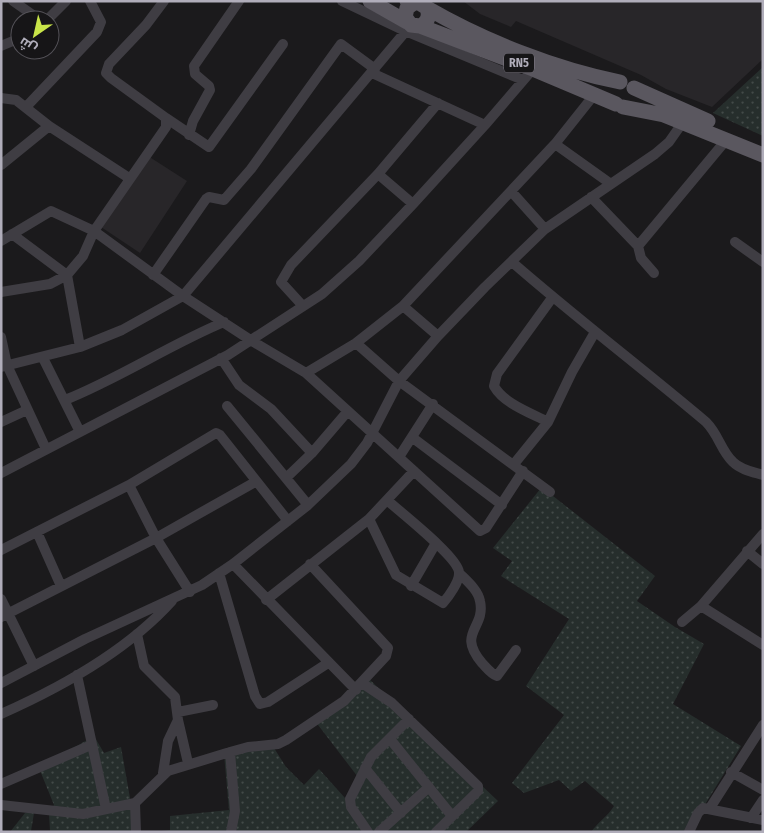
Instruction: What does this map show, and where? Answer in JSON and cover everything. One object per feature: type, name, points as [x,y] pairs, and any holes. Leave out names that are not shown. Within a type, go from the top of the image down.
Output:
[{"type":"main road","name":"RN5","points":[[370,1],[411,26],[528,74],[594,95],[619,106],[655,113],[683,122],[763,155]]},
{"type":"main road","name":"RN5","points":[[411,26],[405,13],[416,4],[460,26],[518,50],[587,75],[627,85],[763,144]]},
{"type":"main road","points":[[619,106],[611,95],[612,90],[627,85]]},
{"type":"street","points":[[12,1],[25,10]]},
{"type":"street","points":[[57,10],[66,1]]},
{"type":"street","points":[[26,107],[97,32],[101,22],[90,1]]},
{"type":"street","points":[[164,1],[146,25],[109,64],[106,73],[208,147],[283,44]]},
{"type":"street","points":[[189,135],[193,121],[210,90],[209,86],[195,74],[195,62],[239,1]]},
{"type":"street","points":[[4,366],[43,358],[80,347],[122,330],[183,296],[411,26],[342,1]]},
{"type":"street","points":[[153,275],[206,199],[210,197],[224,200],[251,169],[341,44],[373,71],[485,125]]},
{"type":"street","points":[[1,473],[252,341],[302,305],[322,294],[341,278],[413,204],[485,125],[528,74]]},
{"type":"street","points":[[306,373],[356,343],[403,306],[555,144],[594,95]]},
{"type":"street","points":[[3,96],[16,100],[49,126],[129,178]]},
{"type":"street","points":[[302,305],[281,282],[283,276],[291,265],[378,174],[438,103]]},
{"type":"street","points":[[1,292],[50,284],[67,275],[83,256],[94,231],[166,127],[166,118]]},
{"type":"street","points":[[1,682],[124,620],[190,592],[233,564],[308,505],[351,464],[373,432],[399,381],[438,336],[545,229],[662,148],[683,122]]},
{"type":"street","points":[[1,165],[49,126]]},
{"type":"street","points":[[638,246],[728,140]]},
{"type":"street","points":[[555,144],[611,184]]},
{"type":"street","points":[[378,174],[413,204]]},
{"type":"street","points":[[510,191],[545,229]]},
{"type":"street","points":[[591,197],[638,246],[641,258],[654,273]]},
{"type":"street","points":[[1,241],[51,212],[94,231],[183,296],[252,341],[306,373],[480,530],[486,528],[523,471]]},
{"type":"street","points":[[12,234],[67,275],[80,347]]},
{"type":"street","points":[[735,242],[763,262]]},
{"type":"street","points":[[512,262],[552,298],[624,353],[714,429],[734,463],[763,475]]},
{"type":"street","points":[[548,422],[514,404],[497,392],[494,386],[497,374],[552,298]]},
{"type":"street","points":[[403,306],[438,336]]},
{"type":"street","points":[[64,400],[101,385],[186,338],[224,322]]},
{"type":"street","points":[[514,464],[548,422],[569,378],[595,332]]},
{"type":"street","points":[[1,337],[4,366],[46,449]]},
{"type":"street","points":[[356,343],[399,381],[433,404],[550,492]]},
{"type":"street","points":[[43,358],[80,432]]},
{"type":"street","points":[[221,358],[239,385],[271,409],[312,453]]},
{"type":"street","points":[[399,457],[413,438],[433,404]]},
{"type":"street","points":[[228,406],[308,505]]},
{"type":"street","points":[[1,422],[27,410]]},
{"type":"street","points":[[286,478],[312,453],[348,411]]},
{"type":"street","points":[[1,550],[129,485],[216,433],[225,440],[255,482],[288,521]]},
{"type":"street","points":[[413,438],[502,505]]},
{"type":"street","points":[[266,600],[369,519],[414,471]]},
{"type":"street","points":[[5,615],[156,538],[255,482]]},
{"type":"street","points":[[129,485],[156,538],[190,592]]},
{"type":"street","points":[[387,500],[454,560],[459,573],[476,591],[481,604],[471,641],[473,652],[490,672],[497,676],[516,650]]},
{"type":"street","points":[[369,519],[396,575],[411,586],[443,603],[459,573]]},
{"type":"street","points":[[37,532],[61,586]]},
{"type":"street","points":[[682,622],[701,606],[763,534]]},
{"type":"street","points":[[411,586],[436,543]]},
{"type":"street","points":[[747,551],[763,564]]},
{"type":"street","points":[[233,564],[328,663],[358,687],[384,696],[479,788],[436,832]]},
{"type":"street","points":[[1,805],[83,814],[135,803],[163,773],[188,763],[248,747],[278,744],[327,713],[358,687],[386,656],[388,648],[310,564]]},
{"type":"street","points":[[219,573],[255,696],[260,704],[268,702],[328,663]]},
{"type":"street","points":[[1,714],[77,675],[137,634],[175,598]]},
{"type":"street","points":[[1,599],[5,615],[34,666]]},
{"type":"street","points":[[701,606],[763,645]]},
{"type":"street","points":[[137,634],[144,666],[175,697],[188,763]]},
{"type":"street","points":[[77,675],[106,810]]},
{"type":"street","points":[[178,716],[213,705]]},
{"type":"street","points":[[163,773],[168,741],[178,716]]},
{"type":"street","points":[[368,832],[349,803],[371,757],[409,719]]},
{"type":"street","points":[[710,808],[763,725]]},
{"type":"street","points":[[390,738],[452,816]]},
{"type":"street","points":[[1,784],[91,745]]},
{"type":"street","points":[[230,752],[235,811],[231,832]]},
{"type":"street","points":[[365,768],[401,813]]},
{"type":"street","points":[[732,772],[763,790]]},
{"type":"street","points":[[379,832],[429,787]]},
{"type":"street","points":[[751,818],[763,800]]},
{"type":"street","points":[[135,803],[136,832]]},
{"type":"street","points":[[689,832],[701,809],[710,808],[763,820]]},
{"type":"shaded area","points":[[463,1],[763,1],[763,59],[712,107],[666,89],[641,75],[516,21],[511,27],[480,14]]},
{"type":"shaded area","points":[[763,67],[763,136],[713,113]]},
{"type":"shaded area","points":[[148,156],[187,181],[140,253],[101,227]]},
{"type":"shaded area","points":[[545,483],[553,496],[655,576],[637,601],[704,644],[673,704],[741,746],[688,832],[591,832],[614,806],[585,781],[571,791],[559,780],[524,793],[512,783],[564,715],[526,686],[569,619],[501,576],[512,561],[493,548]]},
{"type":"shaded area","points":[[369,679],[498,801],[466,832],[153,832],[170,830],[170,816],[229,810],[224,754],[274,748],[286,767],[304,785],[319,769],[345,798],[361,781],[315,721]]},
{"type":"shaded area","points":[[94,736],[104,753],[121,747],[136,832],[10,832],[25,813],[34,813],[31,831],[50,831],[49,814],[54,805],[39,768]]}]
